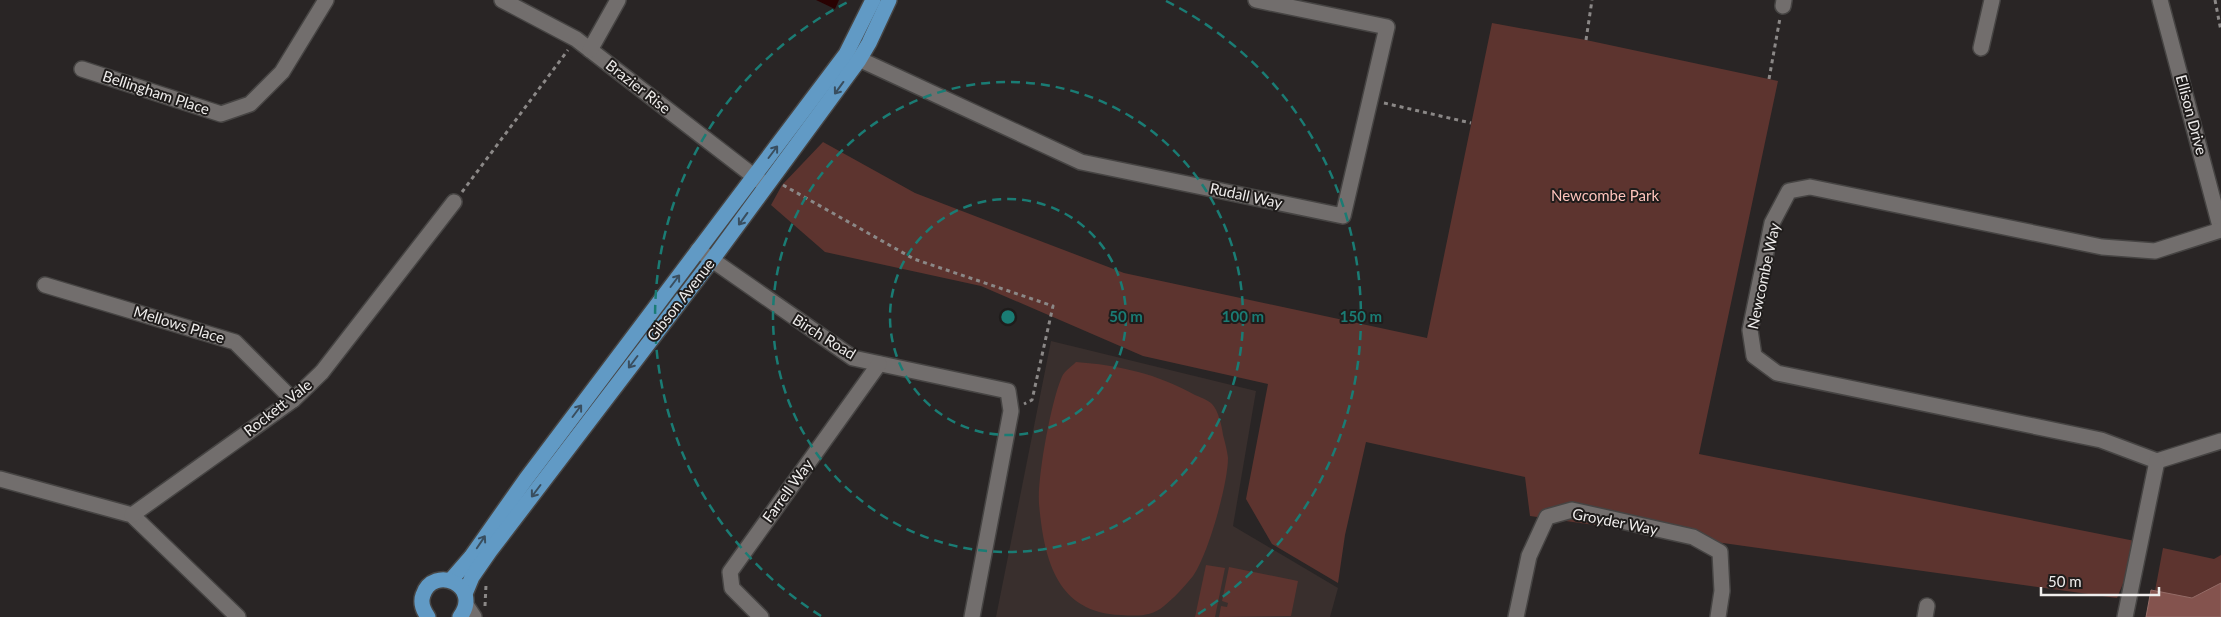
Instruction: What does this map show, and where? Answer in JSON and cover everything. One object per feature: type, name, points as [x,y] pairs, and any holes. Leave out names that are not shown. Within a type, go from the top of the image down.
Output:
[{"type":"main road","name":"Gibson Avenue","points":[[467,608],[472,578],[490,551],[712,260],[774,185],[853,57],[873,0]]},
{"type":"main road","name":"Gibson Avenue","points":[[451,580],[471,557],[526,480],[754,177],[853,57],[869,43],[888,0]]},
{"type":"main road","points":[[424,615],[422,597],[430,584],[436,581],[451,580],[457,583],[467,608]]},
{"type":"street","name":"Bellingham Place","points":[[82,69],[221,114],[250,104],[282,72],[326,0]]},
{"type":"street","name":"Brazier Rise","points":[[502,0],[576,40],[754,177],[774,185]]},
{"type":"street","points":[[590,50],[618,0]]},
{"type":"street","name":"Rudall Way","points":[[853,57],[1081,162],[1343,216],[1387,27],[1256,0]]},
{"type":"street","points":[[1981,48],[1992,0]]},
{"type":"street","name":"Ellison Drive","points":[[2160,0],[2221,230]]},
{"type":"street","name":"Newcombe Way","points":[[2157,461],[2101,440],[1777,373],[1754,356],[1750,330],[1772,223],[1789,191],[1810,187],[2102,247],[2155,251],[2221,230]]},
{"type":"street","name":"Rockett Vale","points":[[132,515],[293,400],[322,372],[454,202]]},
{"type":"street","name":"Birch Road","points":[[698,250],[853,358],[1008,391],[1011,411]]},
{"type":"street","name":"Mellows Place","points":[[46,285],[235,342],[293,400]]},
{"type":"street","name":"Farrell Way","points":[[761,617],[732,588],[730,572],[879,364]]},
{"type":"street","points":[[972,617],[1011,411]]},
{"type":"street","points":[[2125,617],[2157,461],[2221,441]]},
{"type":"street","points":[[0,479],[132,515],[238,617]]},
{"type":"street","name":"Groyder Way","points":[[1516,617],[1529,556],[1547,517],[1572,510],[1693,537],[1720,552],[1722,591],[1718,617]]},
{"type":"path","points":[[1586,40],[1592,0]]},
{"type":"path","points":[[2215,0],[2221,31]]},
{"type":"path","points":[[1769,79],[1784,3]]},
{"type":"path","points":[[454,202],[576,40]]},
{"type":"path","points":[[1370,100],[1471,123]]},
{"type":"path","points":[[774,185],[914,259],[1053,306],[1032,400],[1011,411]]},
{"type":"shaded area","points":[[816,0],[839,0],[835,9]]},
{"type":"shaded area","points":[[1051,341],[1256,391],[1233,526],[1338,588],[1330,617],[996,617]]},
{"type":"green space","name":"Newcombe Park","points":[[1492,23],[1586,40],[1778,81],[1699,454],[2140,542],[2117,598],[1530,516],[1525,477],[1366,442],[1345,535],[1338,583],[1272,544],[1246,499],[1268,384],[1143,356],[981,286],[825,252],[771,205],[782,185],[823,142],[915,193],[1124,273],[1427,338]]},
{"type":"green space","points":[[1076,362],[1122,368],[1167,381],[1210,403],[1216,410],[1221,423],[1228,458],[1227,470],[1221,501],[1205,552],[1193,576],[1183,588],[1159,610],[1149,614],[1121,615],[1099,612],[1081,604],[1068,593],[1058,579],[1050,562],[1041,524],[1039,504],[1042,459],[1057,390],[1063,374]]},
{"type":"green space","points":[[2163,548],[2214,559],[2221,555],[2221,605],[2152,607]]},
{"type":"green space","points":[[1206,565],[1225,568],[1215,617],[1195,617]]},
{"type":"green space","points":[[1229,567],[1298,581],[1291,616],[1219,617],[1221,606],[1227,607],[1228,603],[1222,601]]},
{"type":"building","points":[[2221,583],[2221,617],[2146,617],[2151,590],[2192,598]]}]
